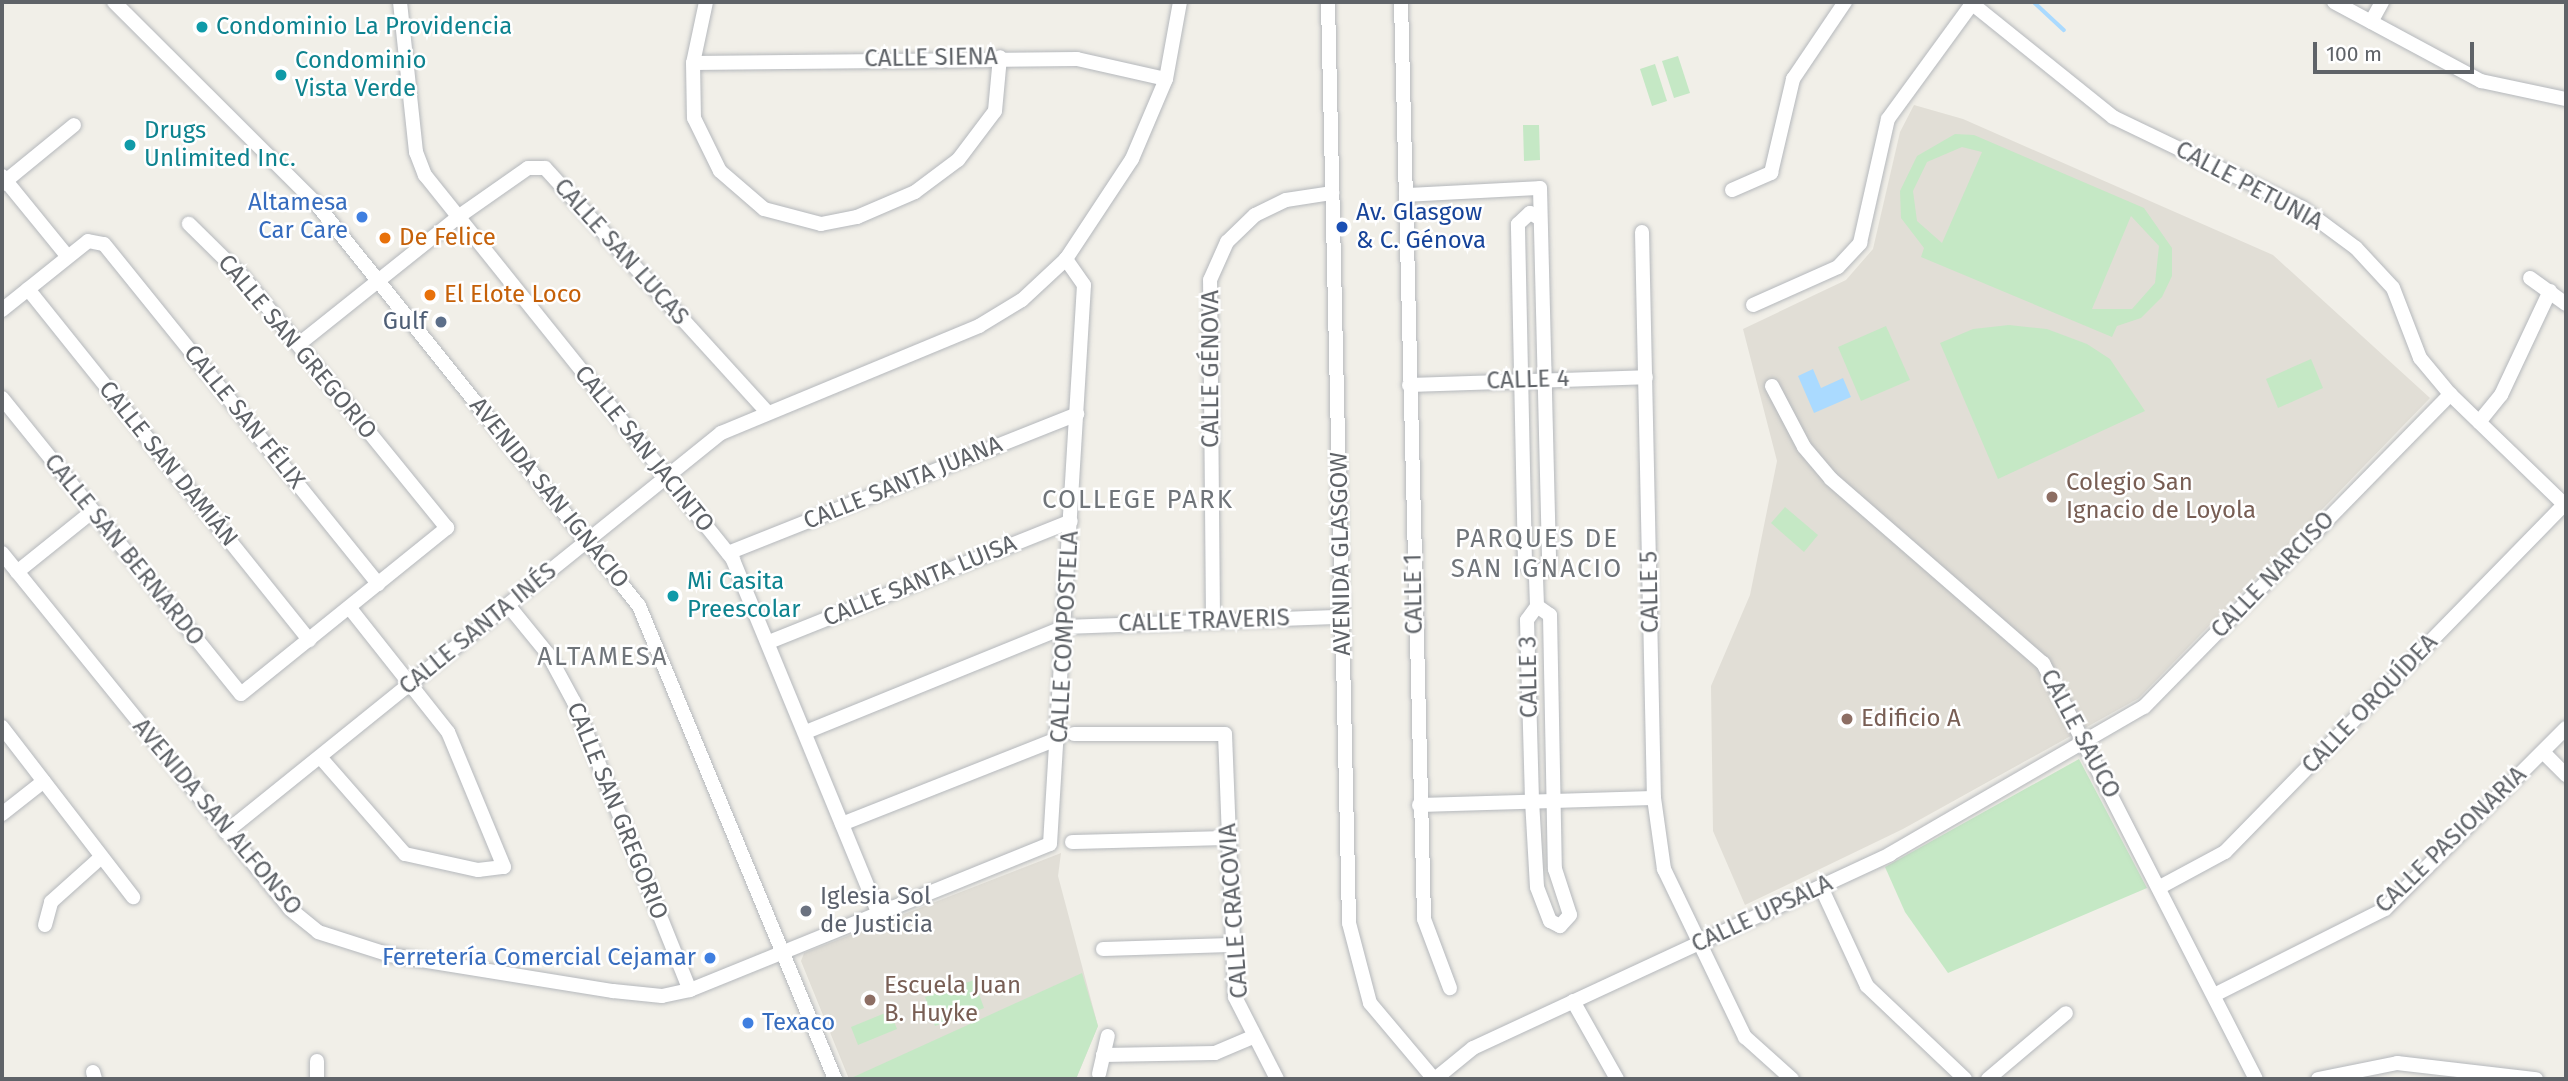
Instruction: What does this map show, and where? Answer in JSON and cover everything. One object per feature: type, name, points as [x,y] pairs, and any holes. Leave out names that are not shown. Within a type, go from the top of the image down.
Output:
[{"type":"street","name":"AVENIDA SAN IGNACIO","points":[[114,2],[314,201],[588,541],[653,631],[835,1079]]},
{"type":"street","name":"CALLE SAN JACINTO","points":[[400,2],[416,152],[425,175],[728,553],[769,642],[879,915]]},
{"type":"street","points":[[706,2],[693,63],[694,118],[728,177],[764,209],[821,224],[903,197],[958,160],[995,111],[1000,57]]},
{"type":"street","points":[[1066,259],[1132,159],[1166,79],[1180,2]]},
{"type":"street","name":"AVENIDA GLASGOW","points":[[1328,2],[1352,948],[1375,1010],[1435,1079]]},
{"type":"street","name":"CALLE 1","points":[[1401,2],[1419,805],[1424,919],[1450,988]]},
{"type":"street","points":[[1732,190],[1771,173],[1793,79],[1845,2]]},
{"type":"street","points":[[2334,2],[2481,81],[2566,99]]},
{"type":"street","points":[[2371,22],[2382,2]]},
{"type":"street","points":[[1753,305],[1838,267],[1860,243],[1888,120],[1971,3]]},
{"type":"street","name":"CALLE PETUNIA","points":[[1971,3],[2113,117],[2302,208],[2356,248],[2393,288],[2420,358],[2450,394],[2566,504]]},
{"type":"street","name":"CALLE SIENA","points":[[693,63],[1000,57],[1077,59],[1166,79]]},
{"type":"street","points":[[2,310],[68,257],[3,180],[74,125]]},
{"type":"street","name":"CALLE SAN LUCAS","points":[[299,344],[458,217],[528,168],[545,168],[766,411]]},
{"type":"street","points":[[1406,195],[1540,188],[1549,565],[1536,575]]},
{"type":"street","name":"CALLE GÉNOVA","points":[[1213,619],[1210,280],[1227,242],[1255,215],[1286,200],[1332,193]]},
{"type":"street","name":"CALLE 3","points":[[1539,218],[1530,213],[1518,224],[1525,563],[1536,575],[1537,606],[1527,620],[1532,800],[1537,887],[1549,921],[1560,926],[1570,915],[1555,869],[1554,800]]},
{"type":"street","name":"CALLE SAN GREGORIO","points":[[189,224],[299,344],[447,528],[378,584]]},
{"type":"street","name":"CALLE 5","points":[[1642,232],[1654,798],[1664,869],[1745,1037],[1792,1079]]},
{"type":"street","name":"CALLE SAN FÉLIX","points":[[68,257],[95,240],[109,250],[378,584]]},
{"type":"street","name":"CALLE SANTA INÉS","points":[[226,832],[721,433],[766,411],[979,326],[1023,300],[1066,259]]},
{"type":"street","name":"CALLE COMPOSTELA","points":[[1050,844],[1059,738],[1084,285],[1066,259]]},
{"type":"street","points":[[2530,278],[2566,304]]},
{"type":"street","name":"CALLE SAN DAMIÁN","points":[[27,289],[309,640]]},
{"type":"street","points":[[2479,422],[2501,395],[2550,291]]},
{"type":"street","name":"CALLE 4","points":[[1409,385],[1646,377]]},
{"type":"street","name":"CALLE SAUCO","points":[[1772,386],[1804,447],[1831,479],[2043,663],[2256,1079]]},
{"type":"street","name":"CALLE NARCISO","points":[[2085,742],[2144,707],[2450,394]]},
{"type":"street","name":"CALLE SAN BERNARDO","points":[[2,398],[241,694],[309,640]]},
{"type":"street","name":"CALLE SANTA JUANA","points":[[728,553],[1077,414]]},
{"type":"street","name":"CALLE ORQUÍDEA","points":[[2160,887],[2225,852],[2566,504]]},
{"type":"street","points":[[17,572],[93,511]]},
{"type":"street","name":"CALLE SANTA LUISA","points":[[769,642],[1071,521]]},
{"type":"street","name":"AVENIDA SAN ALFONSO","points":[[2,553],[290,909],[318,932],[390,955],[597,989],[662,996],[690,990],[1050,844]]},
{"type":"street","points":[[309,640],[378,584]]},
{"type":"street","name":"CALLE SAN GREGORIO","points":[[508,605],[548,654],[574,702],[690,990]]},
{"type":"street","points":[[1537,606],[1550,615],[1554,800]]},
{"type":"street","points":[[320,757],[405,854],[488,869],[504,867],[505,858],[448,732],[349,607]]},
{"type":"street","name":"CALLE TRAVERIS","points":[[806,732],[1065,627],[1213,619],[1342,617]]},
{"type":"street","points":[[2,727],[100,858],[133,897]]},
{"type":"street","name":"CALLE PASIONARIA","points":[[2214,995],[2385,909],[2566,728]]},
{"type":"street","name":"CALLE CRACOVIA","points":[[1074,734],[1224,734],[1235,997],[1251,1038],[1277,1079]]},
{"type":"street","points":[[842,824],[1059,738]]},
{"type":"street","name":"CALLE UPSALA","points":[[1435,1079],[1474,1048],[1821,887],[2085,742]]},
{"type":"street","points":[[2543,752],[2566,775]]},
{"type":"street","points":[[2,814],[44,781]]},
{"type":"street","points":[[1419,805],[1654,798]]},
{"type":"street","points":[[1072,842],[1228,838]]},
{"type":"street","points":[[45,925],[51,902],[100,858]]},
{"type":"street","points":[[1821,887],[1867,986],[1965,1079]]},
{"type":"street","points":[[1103,949],[1231,945]]},
{"type":"street","points":[[1573,1001],[1617,1079]]},
{"type":"street","points":[[1988,1079],[2066,1013]]},
{"type":"street","points":[[1099,1074],[1108,1036]]},
{"type":"street","points":[[1103,1055],[1215,1053],[1251,1038]]},
{"type":"street","points":[[317,1061],[317,1079]]},
{"type":"street","points":[[2318,1079],[2397,1063],[2536,1079]]},
{"type":"shaded area","name":"Colegio San Ignacio de Loyola","points":[[1914,105],[1963,119],[2273,255],[2430,398],[2139,698],[1903,829],[1745,905],[1713,831],[1711,686],[1750,595],[1777,461],[1743,329],[1846,280],[1873,249],[1900,132]]},
{"type":"shaded area","points":[[1061,853],[1058,876],[1098,1026],[1076,1079],[849,1079],[801,961],[804,953]]},
{"type":"green space","points":[[1678,56],[1690,93],[1674,98],[1662,61]]},
{"type":"green space","points":[[1655,64],[1667,101],[1652,106],[1640,69]]},
{"type":"green space","points":[[1523,125],[1539,125],[1540,160],[1524,161]]},
{"type":"green space","points":[[1955,134],[1974,135],[2144,208],[2172,248],[2172,276],[2162,297],[2141,318],[2117,326],[2112,337],[1921,257],[1924,248],[1901,218],[1900,191],[1917,156]],"holes":[[[1962,147],[1982,152],[1942,243],[1917,221],[1913,191],[1927,162]],[[2131,216],[2159,246],[2155,283],[2132,309],[2092,309]]]},
{"type":"green space","points":[[2009,325],[2047,329],[2087,344],[2110,359],[2145,411],[1998,479],[1940,343],[1973,329]]},
{"type":"green space","points":[[1886,326],[1910,380],[1861,401],[1838,347]]},
{"type":"green space","points":[[2311,359],[2323,388],[2278,408],[2266,379]]},
{"type":"green space","points":[[1785,507],[1818,535],[1804,552],[1771,523]]},
{"type":"green space","points":[[2079,759],[2147,888],[1948,973],[1905,912],[1885,867]]},
{"type":"green space","points":[[1082,973],[1098,1026],[1076,1079],[849,1079]]},
{"type":"green space","points":[[974,980],[984,1008],[935,1026],[925,997]]},
{"type":"green space","points":[[890,1011],[897,1029],[858,1045],[851,1027]]},
{"type":"water","points":[[1813,369],[1821,388],[1843,378],[1851,397],[1814,413],[1798,376]]},
{"type":"waterway","points":[[2034,2],[2064,30]]},
{"type":"place","name":"Condominio La Providencia","points":[[202,27]]},
{"type":"place","name":"Condominio Vista Verde","points":[[281,75]]},
{"type":"place","name":"Drugs Unlimited Inc.","points":[[130,145]]},
{"type":"place","name":"Altamesa Car Care","points":[[362,217]]},
{"type":"place","name":"Av. Glasgow & C. Génova","points":[[1342,227]]},
{"type":"place","name":"De Felice","points":[[385,238]]},
{"type":"place","name":"El Elote Loco","points":[[430,295]]},
{"type":"place","name":"Gulf","points":[[441,322]]},
{"type":"place","name":"Colegio San Ignacio de Loyola","points":[[2052,497]]},
{"type":"place","name":"Mi Casita Preescolar","points":[[673,596]]},
{"type":"place","name":"Edificio A","points":[[1847,719]]},
{"type":"place","name":"Iglesia Sol de Justicia","points":[[806,911]]},
{"type":"place","name":"Ferretería Comercial Cejamar","points":[[710,958]]},
{"type":"place","name":"Escuela Juan B. Huyke","points":[[870,1000]]},
{"type":"place","name":"Texaco","points":[[748,1023]]},
{"type":"district","name":"COLLEGE PARK","points":[[1138,500]]},
{"type":"district","name":"PARQUES DE SAN IGNACIO","points":[[1537,554]]},
{"type":"district","name":"ALTAMESA","points":[[603,657]]}]
